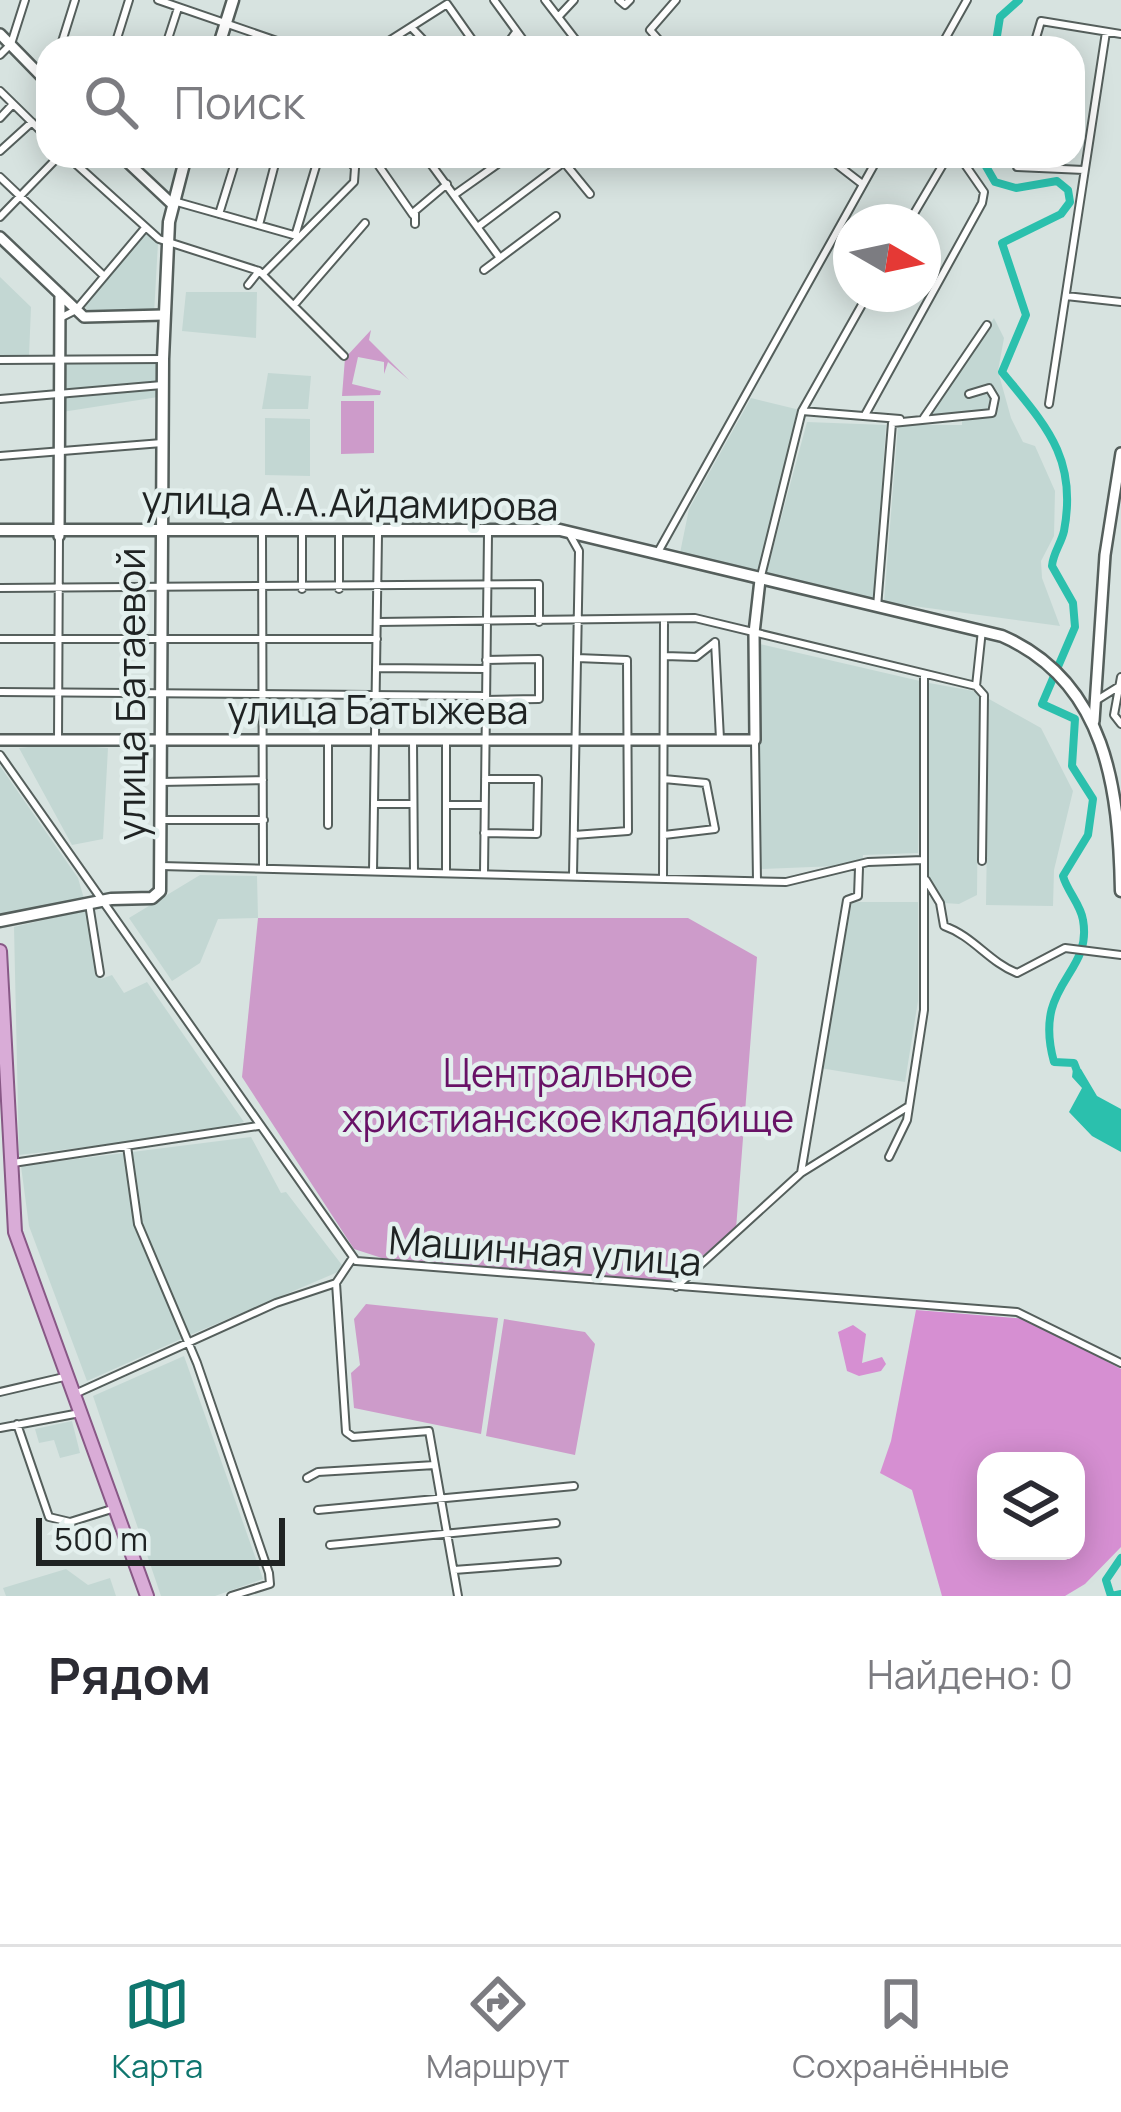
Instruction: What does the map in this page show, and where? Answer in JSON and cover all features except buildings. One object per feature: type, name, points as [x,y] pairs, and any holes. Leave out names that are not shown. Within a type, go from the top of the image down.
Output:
[{"type":"main road","points":[[221,36],[233,0]]},
{"type":"main road","name":"улица Батаевой","points":[[96,903],[157,895],[161,866],[164,315],[168,242],[183,168]]},
{"type":"main road","name":"улица А.А.Айдамирова","points":[[0,533],[564,534],[982,630],[1012,640],[1042,660],[1064,680],[1094,721],[1115,787],[1121,891]]},
{"type":"main road","name":"улица А.А.Айдамирова","points":[[160,533],[564,534]]},
{"type":"main road","points":[[0,932],[6,922],[96,903]]},
{"type":"main road","points":[[0,956],[15,1232],[147,1596]]},
{"type":"street","points":[[0,56],[11,44],[25,0]]},
{"type":"street","points":[[64,36],[75,0]]},
{"type":"street","points":[[118,36],[129,0]]},
{"type":"street","points":[[158,0],[258,36]]},
{"type":"street","points":[[494,0],[519,36]]},
{"type":"street","points":[[545,0],[573,36]]},
{"type":"street","points":[[559,16],[574,0]]},
{"type":"street","points":[[620,0],[626,5],[630,0]]},
{"type":"street","points":[[655,36],[650,30],[676,0]]},
{"type":"street","points":[[947,36],[968,0]]},
{"type":"street","points":[[397,36],[447,4],[470,36]]},
{"type":"street","points":[[170,36],[178,8]]},
{"type":"street","points":[[1036,36],[1039,22],[1121,34]]},
{"type":"street","points":[[411,27],[420,36]]},
{"type":"street","points":[[513,36],[516,32]]},
{"type":"street","points":[[1085,164],[1106,32]]},
{"type":"street","points":[[0,34],[36,67]]},
{"type":"street","points":[[0,91],[36,126]]},
{"type":"street","points":[[0,118],[13,104]]},
{"type":"street","points":[[0,151],[32,122]]},
{"type":"street","points":[[0,218],[50,168]]},
{"type":"street","points":[[77,168],[145,228],[168,242],[261,272],[344,356]]},
{"type":"street","points":[[137,168],[173,203],[296,236]]},
{"type":"street","points":[[219,214],[233,168]]},
{"type":"street","points":[[259,225],[275,168]]},
{"type":"street","points":[[296,236],[316,168]]},
{"type":"street","points":[[248,285],[354,182],[355,168]]},
{"type":"street","points":[[380,168],[414,219],[446,184]]},
{"type":"street","points":[[434,168],[500,258]]},
{"type":"street","points":[[454,195],[492,168]]},
{"type":"street","points":[[478,226],[550,168]]},
{"type":"street","points":[[568,168],[590,194]]},
{"type":"street","points":[[841,168],[862,184]]},
{"type":"street","points":[[656,555],[872,168]]},
{"type":"street","points":[[920,204],[941,168]]},
{"type":"street","points":[[866,415],[984,199],[966,168]]},
{"type":"street","points":[[1039,168],[1084,170],[1049,404]]},
{"type":"street","points":[[0,177],[104,276]]},
{"type":"street","points":[[484,270],[556,216]]},
{"type":"street","points":[[294,304],[365,223]]},
{"type":"street","points":[[60,318],[76,310],[145,228]]},
{"type":"street","points":[[2,242],[87,317],[164,315]]},
{"type":"street","points":[[58,740],[60,294]]},
{"type":"street","points":[[1066,296],[1121,302]]},
{"type":"street","points":[[757,881],[754,633],[760,580],[802,411],[858,312]]},
{"type":"street","points":[[922,419],[987,325]]},
{"type":"street","points":[[0,360],[163,359]]},
{"type":"street","points":[[0,399],[162,385]]},
{"type":"street","points":[[802,411],[922,419],[985,417],[994,410],[989,388],[969,394]]},
{"type":"street","points":[[877,607],[891,428],[902,419]]},
{"type":"street","points":[[0,456],[162,442]]},
{"type":"street","points":[[1094,721],[1121,453]]},
{"type":"street","points":[[484,874],[488,534]]},
{"type":"street","points":[[564,534],[579,551],[573,875]]},
{"type":"street","points":[[262,535],[263,868]]},
{"type":"street","points":[[302,535],[302,589]]},
{"type":"street","points":[[339,535],[339,589]]},
{"type":"street","points":[[373,871],[378,535]]},
{"type":"street","points":[[579,551],[596,541]]},
{"type":"street","points":[[0,588],[539,584],[539,622]]},
{"type":"street","points":[[378,622],[695,618],[976,686],[984,695],[982,861]]},
{"type":"street","points":[[663,878],[664,621]]},
{"type":"street","points":[[976,686],[982,630]]},
{"type":"street","points":[[0,639],[377,639]]},
{"type":"street","points":[[665,656],[696,657],[716,641],[720,741]]},
{"type":"street","points":[[574,835],[627,833],[627,660],[577,658]]},
{"type":"street","points":[[0,692],[539,699],[538,659],[378,668]]},
{"type":"street","points":[[889,1157],[909,1106],[923,1010],[924,675]]},
{"type":"street","points":[[1096,700],[1121,683]]},
{"type":"street","points":[[1121,683],[1114,715],[1121,724]]},
{"type":"street","name":"улица Батыжева","points":[[0,740],[755,740]]},
{"type":"street","points":[[328,741],[328,825]]},
{"type":"street","points":[[413,741],[413,872]]},
{"type":"street","points":[[446,741],[446,873]]},
{"type":"street","name":"Машинная улица","points":[[0,755],[96,903],[352,1259],[362,1264],[1017,1312],[1121,1363]]},
{"type":"street","points":[[484,833],[537,834],[538,779],[485,779]]},
{"type":"street","points":[[664,779],[706,783],[715,829],[664,835]]},
{"type":"street","points":[[160,782],[262,780]]},
{"type":"street","points":[[376,804],[413,804]]},
{"type":"street","points":[[446,805],[484,805]]},
{"type":"street","points":[[160,820],[264,820]]},
{"type":"street","points":[[161,866],[757,881],[859,868],[868,862],[923,860]]},
{"type":"street","points":[[801,1173],[831,979],[847,900],[858,896],[859,868]]},
{"type":"street","points":[[924,877],[940,903],[944,926],[964,933],[1006,969],[1031,969],[1071,948],[1121,955]]},
{"type":"street","points":[[96,903],[100,973]]},
{"type":"street","points":[[676,1287],[801,1173],[909,1106]]},
{"type":"street","points":[[10,1164],[258,1126]]},
{"type":"street","points":[[127,1146],[138,1224],[188,1344],[270,1584],[230,1596]]},
{"type":"street","points":[[74,1394],[275,1303],[336,1282],[352,1259]]},
{"type":"street","points":[[336,1282],[346,1432],[353,1437],[430,1431],[458,1596]]},
{"type":"street","points":[[0,1392],[68,1377]]},
{"type":"street","points":[[0,1428],[80,1413]]},
{"type":"street","points":[[17,1424],[49,1517],[70,1522],[115,1508]]},
{"type":"street","points":[[307,1478],[318,1472],[435,1465]]},
{"type":"street","points":[[318,1510],[574,1486]]},
{"type":"street","points":[[330,1545],[556,1523]]},
{"type":"street","points":[[454,1570],[556,1562]]},
{"type":"shaded area","points":[[146,233],[158,243],[154,314],[90,315],[83,304]]},
{"type":"shaded area","points":[[0,277],[31,307],[29,356],[0,355]]},
{"type":"shaded area","points":[[186,292],[257,292],[256,338],[182,331]]},
{"type":"shaded area","points":[[994,318],[1004,338],[998,371],[1011,418],[1023,442],[1035,446],[1055,491],[1054,536],[1041,561],[1042,578],[1060,626],[884,602],[898,425],[962,425],[962,417],[928,417],[928,412]]},
{"type":"shaded area","points":[[158,361],[158,397],[62,412],[61,363]]},
{"type":"shaded area","points":[[268,373],[311,376],[308,409],[262,409]]},
{"type":"shaded area","points":[[751,398],[800,410],[759,570],[680,553],[689,509]]},
{"type":"shaded area","points":[[265,418],[310,419],[310,476],[265,475]]},
{"type":"shaded area","points":[[807,422],[886,425],[874,599],[766,574]]},
{"type":"shaded area","points":[[760,644],[920,681],[918,853],[863,855],[862,865],[760,869]]},
{"type":"shaded area","points":[[929,683],[979,692],[977,895],[959,904],[944,903],[927,875]]},
{"type":"shaded area","points":[[989,699],[1041,728],[1073,791],[1054,870],[1053,906],[986,905]]},
{"type":"shaded area","points":[[56,744],[108,748],[103,839],[72,845],[19,748]]},
{"type":"shaded area","points":[[0,766],[78,878],[85,902],[0,915]]},
{"type":"shaded area","points":[[200,875],[257,876],[258,918],[218,919],[200,963],[172,981],[129,918]]},
{"type":"shaded area","points":[[852,902],[918,902],[918,1001],[905,1082],[820,1068]]},
{"type":"shaded area","points":[[86,910],[101,979],[112,975],[124,993],[147,982],[244,1122],[171,1137],[19,1155],[14,927]]},
{"type":"shaded area","points":[[1073,1069],[1081,1069],[1097,1096],[1121,1109],[1121,1152],[1092,1136],[1069,1112],[1082,1088],[1072,1077]]},
{"type":"shaded area","points":[[251,1137],[281,1193],[286,1192],[345,1269],[190,1335],[139,1217],[133,1216],[181,1339],[87,1381],[29,1226],[21,1166]]},
{"type":"shaded area","points":[[916,1310],[1028,1319],[1121,1369],[1121,1547],[1085,1584],[1065,1596],[942,1596],[912,1490],[880,1473],[891,1441]]},
{"type":"shaded area","points":[[853,1325],[866,1334],[862,1363],[882,1357],[886,1364],[881,1371],[859,1376],[847,1371],[838,1332]]},
{"type":"shaded area","points":[[184,1356],[263,1579],[215,1596],[161,1596],[93,1396]]},
{"type":"shaded area","points":[[72,1421],[80,1453],[60,1458],[54,1440],[39,1443],[35,1429]]},
{"type":"shaded area","points":[[66,1569],[88,1585],[110,1578],[116,1596],[6,1596],[3,1588]]},
{"type":"green space","points":[[371,330],[369,340],[409,380],[388,362],[384,374],[384,362],[358,357],[352,384],[381,391],[380,395],[342,396],[345,358]]},
{"type":"green space","points":[[341,401],[374,401],[374,453],[341,454]]},
{"type":"green space","name":"Центральное христианское кладбище","points":[[258,918],[688,918],[757,957],[736,1229],[670,1282],[385,1259],[354,1249],[242,1077]]},
{"type":"green space","points":[[366,1304],[498,1318],[481,1434],[354,1408],[351,1373],[360,1365],[354,1319]]},
{"type":"green space","points":[[504,1319],[585,1332],[595,1344],[575,1455],[486,1436]]},
{"type":"waterway","points":[[997,36],[1000,17],[1019,0]]},
{"type":"waterway","points":[[987,168],[995,182],[1016,188],[1057,181],[1068,190],[1070,202],[1061,214],[1002,243],[1026,315],[1002,372],[1044,426],[1066,482],[1064,531],[1052,566],[1073,603],[1075,627],[1042,704],[1075,719],[1072,766],[1093,799],[1088,835],[1063,876],[1082,914],[1084,939],[1056,997],[1049,1035],[1054,1062],[1074,1063],[1079,1076]]},
{"type":"waterway","points":[[1121,1558],[1106,1580],[1111,1596],[1121,1594]]}]
